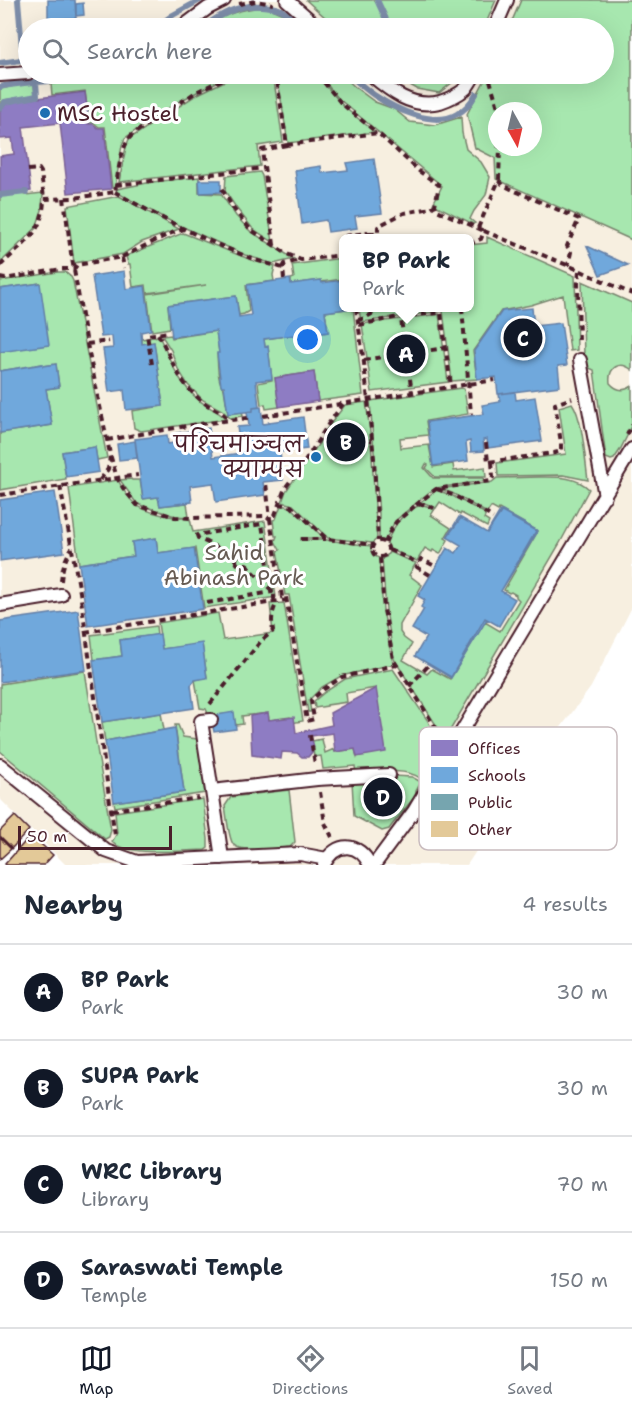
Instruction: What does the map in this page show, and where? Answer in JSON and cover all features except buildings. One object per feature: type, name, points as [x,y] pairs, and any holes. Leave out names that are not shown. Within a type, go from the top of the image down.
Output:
[{"type":"lane","points":[[195,18],[224,0]]},
{"type":"lane","points":[[499,18],[507,0]]},
{"type":"lane","points":[[283,2],[305,18]]},
{"type":"lane","points":[[0,75],[18,76]]},
{"type":"lane","points":[[381,84],[411,102],[432,104],[450,99],[468,84]]},
{"type":"lane","points":[[580,360],[605,496]]},
{"type":"lane","points":[[464,727],[632,449]]},
{"type":"lane","points":[[0,605],[61,595]]},
{"type":"lane","points":[[206,720],[212,794],[222,858]]},
{"type":"lane","points":[[0,765],[106,851],[137,862],[300,854],[325,862],[338,848],[348,847],[366,856],[372,865],[419,803]]},
{"type":"lane","points":[[212,794],[317,779],[389,775]]},
{"type":"path","points":[[238,4],[283,2]]},
{"type":"path","points":[[115,192],[127,139],[196,92],[213,84]]},
{"type":"path","points":[[278,84],[287,145]]},
{"type":"path","points":[[325,84],[341,103],[419,171],[439,185],[435,205],[437,210],[632,294]]},
{"type":"path","points":[[491,84],[496,102]]},
{"type":"path","points":[[274,245],[262,150],[378,133]]},
{"type":"path","points":[[478,228],[499,180],[500,156]]},
{"type":"path","points":[[116,185],[264,168]]},
{"type":"path","points":[[0,266],[34,234],[44,209],[41,172],[39,169],[28,170]]},
{"type":"path","points":[[499,180],[513,190],[579,219],[567,246],[571,252],[568,266]]},
{"type":"path","points":[[222,189],[233,208],[250,229],[301,260]]},
{"type":"path","points":[[44,199],[115,192],[204,239],[250,258],[283,268]]},
{"type":"path","points":[[64,198],[87,344],[117,478],[136,505],[155,512],[190,518],[266,516],[270,519]]},
{"type":"path","points":[[376,234],[380,225],[396,216],[431,208],[435,205]]},
{"type":"path","points":[[0,278],[74,269],[77,265],[122,257],[169,234],[185,229]]},
{"type":"path","points":[[474,242],[481,239],[484,231]]},
{"type":"path","points":[[284,279],[283,268],[288,262],[339,255]]},
{"type":"path","points":[[122,257],[124,268]]},
{"type":"path","points":[[579,270],[579,330]]},
{"type":"path","points":[[357,312],[372,440],[378,541]]},
{"type":"path","points":[[358,322],[375,312]]},
{"type":"path","points":[[404,312],[401,319],[405,349]]},
{"type":"path","points":[[462,312],[471,414]]},
{"type":"path","points":[[358,322],[441,313],[451,387]]},
{"type":"path","points":[[152,364],[147,335],[170,332]]},
{"type":"path","points":[[158,334],[184,383],[207,405],[221,411],[229,421]]},
{"type":"path","points":[[87,344],[109,341]]},
{"type":"path","points":[[410,353],[446,348]]},
{"type":"path","points":[[364,360],[401,354],[405,349]]},
{"type":"path","points":[[405,349],[410,350],[410,353]]},
{"type":"path","points":[[410,353],[407,358],[412,393]]},
{"type":"path","points":[[401,354],[407,358]]},
{"type":"path","points":[[263,416],[495,380]]},
{"type":"path","points":[[486,442],[489,462],[561,451],[555,404],[571,398]]},
{"type":"path","points":[[270,519],[275,515],[285,489],[343,404]]},
{"type":"path","points":[[107,440],[248,418]]},
{"type":"path","points":[[359,441],[372,440]]},
{"type":"path","points":[[100,481],[108,468],[110,454]]},
{"type":"path","points":[[385,543],[396,522],[436,489],[491,481],[492,461]]},
{"type":"path","points":[[0,495],[138,475]]},
{"type":"path","points":[[266,483],[270,519],[307,721],[314,719],[311,700],[342,677],[396,665]]},
{"type":"path","points":[[60,486],[80,592],[115,836],[106,851]]},
{"type":"path","points":[[436,489],[466,501],[493,518]]},
{"type":"path","points":[[279,504],[291,506],[327,539]]},
{"type":"path","points":[[416,505],[424,504],[436,509]]},
{"type":"path","points":[[237,558],[198,538],[197,535],[262,524],[274,599],[284,599]]},
{"type":"path","points":[[301,539],[327,539],[372,545],[383,541],[388,545],[386,556],[380,558],[374,555],[371,550],[372,545]]},
{"type":"path","points":[[61,595],[62,573],[72,548]]},
{"type":"path","points":[[388,550],[419,563]]},
{"type":"path","points":[[240,554],[248,556],[249,560],[246,564],[240,566],[237,564],[240,554]]},
{"type":"path","points":[[380,558],[384,610],[393,659],[434,727]]},
{"type":"path","points":[[430,575],[417,567],[419,563],[422,558],[435,566]]},
{"type":"path","points":[[246,564],[272,592]]},
{"type":"path","points":[[207,603],[272,592]]},
{"type":"path","points":[[85,632],[284,599]]},
{"type":"path","points":[[206,720],[202,714],[261,640],[273,631],[271,618],[278,601]]},
{"type":"path","points":[[409,686],[429,665]]},
{"type":"path","points":[[111,810],[212,794]]},
{"type":"path","points":[[323,808],[325,823],[338,848]]},
{"type":"shaded area","name":"पश्‍चिमाञ्‍चल क्याम्पस","points":[[0,0],[632,0],[632,607],[591,687],[561,727],[419,727],[419,850],[477,850],[467,865],[66,865],[0,799]]},
{"type":"green space","points":[[306,0],[496,0],[488,18],[326,18]]},
{"type":"green space","points":[[521,0],[632,0],[632,240],[496,179],[495,158],[491,156],[542,156],[542,102],[488,102],[488,154],[475,148],[467,114],[483,84],[614,84],[614,18],[513,18]]},
{"type":"green space","points":[[269,8],[283,14],[281,18],[221,18],[241,11]]},
{"type":"green space","points":[[34,84],[35,95],[4,100],[0,106],[0,89]]},
{"type":"green space","points":[[51,84],[213,84],[176,103],[125,138],[115,188],[112,188],[105,127],[89,123],[85,91],[52,95]]},
{"type":"green space","points":[[219,84],[274,84],[283,142],[258,146],[260,166],[119,182],[129,139],[196,95]]},
{"type":"green space","points":[[279,84],[325,84],[345,108],[375,132],[288,143]]},
{"type":"green space","points":[[326,84],[352,84],[375,102],[394,109],[410,122],[435,125],[461,117],[466,149],[481,162],[490,177],[486,195],[470,219],[475,223],[433,204],[442,186],[339,99]]},
{"type":"green space","points":[[408,84],[450,84],[439,93],[417,89]]},
{"type":"green space","points":[[260,172],[273,242],[253,229],[225,191],[226,176]]},
{"type":"green space","points":[[199,177],[199,193],[221,194],[250,231],[294,259],[273,264],[245,255],[170,221],[116,192],[117,189],[152,182]]},
{"type":"green space","points":[[20,193],[25,195],[43,193],[42,210],[36,228],[0,263],[0,196]]},
{"type":"green space","points":[[119,196],[179,229],[142,242],[123,254],[74,263],[67,206]]},
{"type":"green space","points":[[183,233],[254,261],[275,266],[274,281],[246,285],[249,311],[244,314],[239,315],[236,296],[168,305],[170,328],[152,331],[147,294],[206,285],[147,293],[146,285],[133,287],[130,264],[126,256]]},
{"type":"green space","points":[[487,237],[575,276],[577,350],[570,351],[563,295],[501,311],[473,351],[477,379],[452,381],[443,312],[474,312],[474,244],[487,243]]},
{"type":"green space","points":[[339,258],[339,280],[291,284],[291,279],[294,278],[292,265]]},
{"type":"green space","points":[[65,272],[73,281],[107,458],[97,460],[95,447],[62,452],[66,479],[0,490],[0,433],[52,425],[46,389],[59,387],[56,364],[0,371],[0,352],[40,283],[0,289],[0,281]]},
{"type":"green space","points":[[582,281],[632,303],[632,370],[623,366],[616,367],[611,373],[610,383],[615,388],[623,390],[632,386],[632,426],[620,450],[611,460],[606,458],[594,370],[587,367],[584,357]]},
{"type":"green space","points":[[339,310],[339,312],[353,312],[363,395],[318,401],[314,372],[275,378],[279,407],[266,409],[265,404],[261,405],[258,383],[272,380],[268,347],[265,347],[264,339],[328,332],[325,312]]},
{"type":"green space","points":[[360,312],[436,312],[361,322]]},
{"type":"green space","points":[[439,314],[448,382],[372,392],[362,324]]},
{"type":"green space","points":[[216,331],[219,353],[217,354],[218,373],[224,389],[228,414],[242,412],[243,416],[230,418],[222,410],[203,400],[188,385],[162,336],[171,335],[172,338]]},
{"type":"green space","points":[[159,336],[175,371],[185,386],[199,400],[226,419],[141,431],[134,428],[132,411],[163,406],[154,342],[142,344],[142,339]]},
{"type":"green space","points":[[464,389],[468,414],[426,421],[428,435],[400,438],[401,448],[429,445],[433,467],[453,464],[454,471],[485,467],[486,477],[435,477],[426,468],[428,465],[426,464],[424,468],[433,478],[483,478],[484,481],[436,488],[395,521],[385,541],[379,540],[370,401]]},
{"type":"green space","points":[[366,402],[371,439],[369,440],[371,440],[377,539],[372,543],[328,538],[293,505],[282,502],[286,491],[345,405]]},
{"type":"green space","points":[[572,403],[579,419],[588,480],[563,475],[498,476],[497,463],[566,454],[559,407]]},
{"type":"green space","points":[[560,477],[572,479],[589,489],[452,727],[437,727],[394,659],[386,610],[382,558],[386,557],[389,552],[416,563],[409,575],[422,585],[400,625],[400,632],[412,644],[403,660],[427,674],[432,669],[450,679],[485,622],[500,631],[519,600],[516,595],[504,590],[538,531],[499,509],[498,511],[491,507],[487,513],[452,493],[439,489],[492,482],[497,478]]},
{"type":"green space","name":"Sahid Abinash Park","points":[[118,480],[125,493],[135,504],[153,512],[190,519],[193,532],[265,521],[276,597],[204,608],[195,548],[158,553],[156,538],[132,542],[134,556],[79,564],[69,488]]},
{"type":"green space","points":[[120,480],[140,480],[143,499],[158,497],[160,506],[187,503],[189,517],[175,516],[137,504]]},
{"type":"green space","points":[[436,490],[451,495],[486,514],[484,519],[489,522],[487,527],[461,513],[460,515],[440,502],[436,508],[425,503],[418,504]]},
{"type":"green space","points":[[281,505],[291,507],[324,538],[301,538],[301,540],[327,540],[371,546],[372,554],[379,558],[383,610],[394,664],[341,676],[322,687],[309,700],[311,712],[308,712],[289,595],[285,595],[277,551],[280,550],[275,541],[277,536],[275,536],[273,520],[276,519]]},
{"type":"green space","points":[[424,505],[435,509],[431,515],[451,528],[445,538],[448,540],[440,554],[425,548],[417,561],[389,549],[387,542],[406,513],[417,506]]},
{"type":"green space","points":[[284,603],[303,721],[291,723],[290,717],[269,720],[268,713],[242,716],[243,724],[236,725],[233,713],[209,716],[206,709],[200,708],[195,680],[207,677],[202,644],[162,649],[158,623],[218,613],[223,640],[273,633],[270,604]]},
{"type":"green space","points":[[156,626],[157,635],[120,640],[122,656],[94,660],[91,635]]},
{"type":"green space","points":[[393,669],[431,727],[419,727],[419,778],[397,772],[356,774],[355,766],[323,769],[321,756],[314,757],[312,741],[322,739],[325,753],[334,749],[335,752],[355,749],[357,757],[376,688],[346,693],[347,702],[315,708],[314,701],[345,679]]},
{"type":"green space","points":[[85,671],[111,830],[109,837],[105,839],[0,751],[0,684]]},
{"type":"green space","points":[[161,713],[164,730],[105,741],[102,722]]},
{"type":"green space","points":[[175,725],[178,725],[183,737],[197,739],[205,793],[115,807],[114,802],[184,792]]},
{"type":"green space","points":[[393,776],[412,777],[419,781],[419,786],[416,795],[389,829],[382,831],[354,816],[352,781],[371,779],[375,808],[394,805],[395,795],[391,778]]},
{"type":"green space","points":[[289,790],[295,842],[290,847],[251,850],[233,844],[225,806],[231,797]]},
{"type":"green space","points":[[203,799],[208,839],[208,848],[205,850],[130,850],[112,842],[117,833],[115,812]]},
{"type":"waterway","points":[[18,0],[20,18]]},
{"type":"waterway","points":[[169,18],[200,0]]},
{"type":"waterway","points":[[377,0],[385,18]]},
{"type":"waterway","points":[[218,18],[230,11],[253,6],[272,7],[292,18]]},
{"type":"waterway","points":[[0,63],[18,60]]},
{"type":"waterway","points":[[0,87],[18,83]]},
{"type":"waterway","points":[[0,108],[5,102],[37,96],[36,84]]},
{"type":"waterway","points":[[360,84],[371,93],[403,111],[437,119],[457,114],[476,94]]},
{"type":"waterway","points":[[0,195],[26,192]]},
{"type":"place","name":"MSC Hostel","points":[[45,113]]},
{"type":"place","name":"WRC Library","points":[[523,338]]},
{"type":"place","name":"BP Park","points":[[406,354]]},
{"type":"place","name":"SUPA Park","points":[[346,442]]},
{"type":"place","name":"पश्‍चिमाञ्‍चल क्याम्पस","points":[[316,457]]},
{"type":"place","name":"Saraswati Temple","points":[[383,797]]}]
